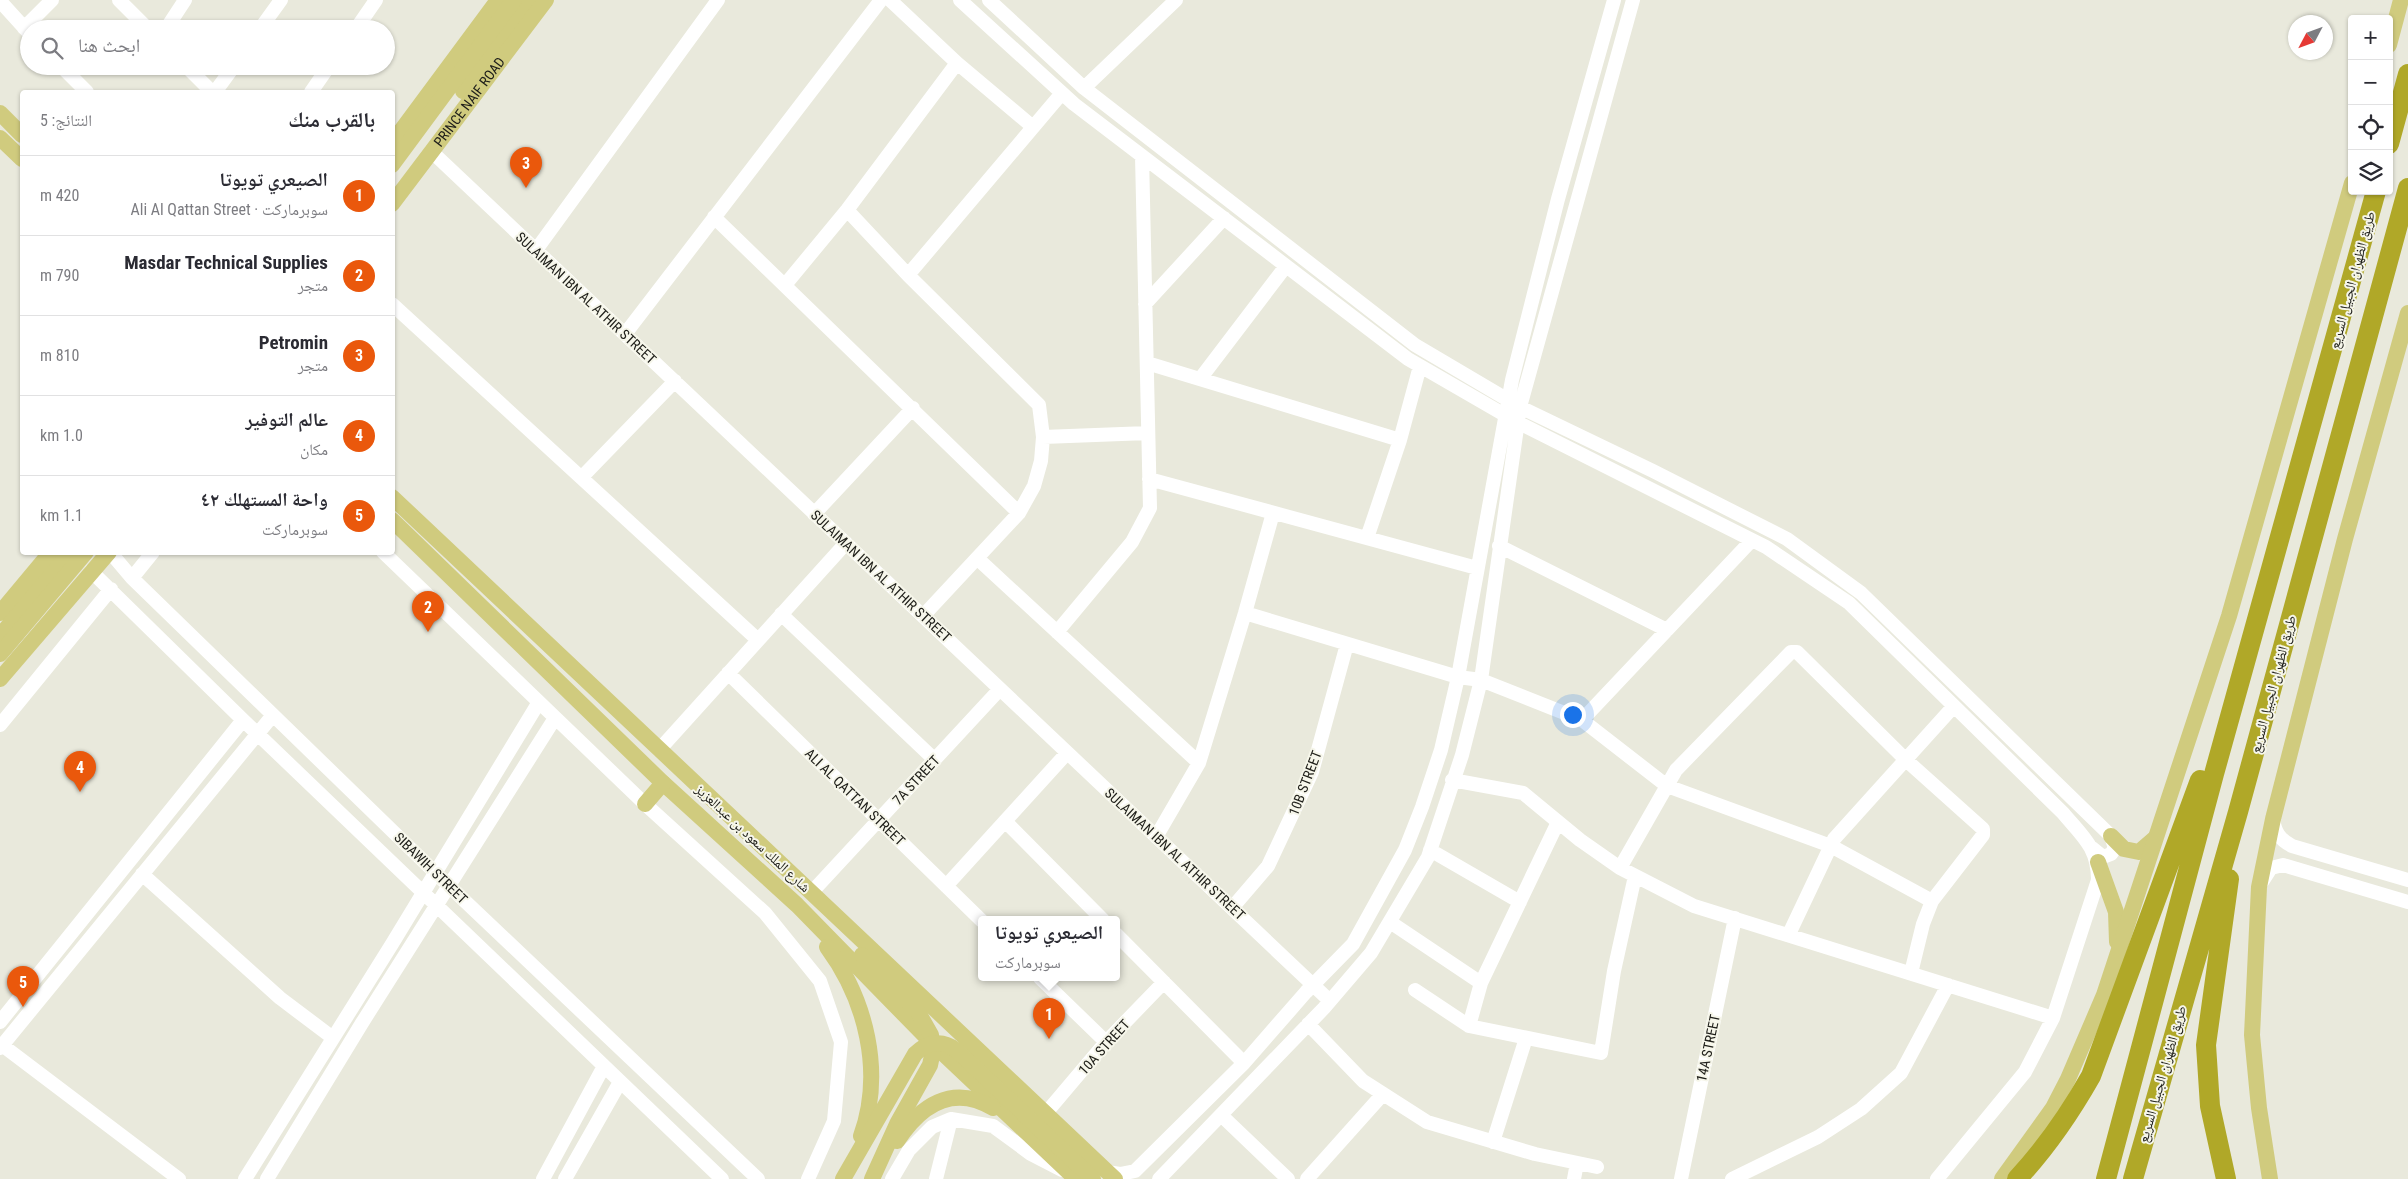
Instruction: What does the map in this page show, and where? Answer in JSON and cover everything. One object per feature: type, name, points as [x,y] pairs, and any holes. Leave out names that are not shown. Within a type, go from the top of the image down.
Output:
[{"type":"highway","points":[[2393,129],[2408,74]]},
{"type":"highway","name":"طريق الظهران الجبيل السريع","points":[[2133,1179],[2238,812],[2408,188]]},
{"type":"highway","name":"طريق الظهران الجبيل السريع","points":[[2106,1179],[2214,774],[2375,195]]},
{"type":"highway","points":[[2016,1179],[2052,1137],[2074,1106],[2091,1076],[2248,657]]},
{"type":"highway","points":[[2226,1179],[2210,1106],[2206,1045],[2238,812]]},
{"type":"main road","points":[[395,139],[498,0]]},
{"type":"main road","points":[[395,163],[424,142],[514,0]]},
{"type":"main road","points":[[395,182],[530,0]]},
{"type":"main road","name":"PRINCE NAIF ROAD","points":[[395,198],[424,142],[546,0]]},
{"type":"main road","points":[[2393,30],[2401,0]]},
{"type":"main road","points":[[0,113],[20,133]]},
{"type":"main road","points":[[0,138],[20,157]]},
{"type":"main road","points":[[2002,1179],[2053,1108],[2068,1079],[2104,995],[2229,616],[2349,195]]},
{"type":"main road","points":[[2270,1179],[2259,1108],[2252,1035],[2259,887],[2273,819],[2346,539],[2408,314]]},
{"type":"main road","name":"شارع الملك سعود بن عبدالعزيز","points":[[395,500],[1046,1113],[1105,1177]]},
{"type":"main road","name":"شارع الملك سعود بن عبدالعزيز","points":[[395,523],[663,783],[798,906],[932,1044],[1074,1177]]},
{"type":"main road","points":[[0,612],[48,555]]},
{"type":"main road","points":[[0,636],[68,555]]},
{"type":"main road","points":[[0,654],[83,555]]},
{"type":"main road","points":[[0,679],[106,555]]},
{"type":"main road","points":[[645,804],[663,783]]},
{"type":"main road","points":[[2111,836],[2124,849],[2139,852],[2149,845],[2157,835]]},
{"type":"main road","points":[[2095,855],[2116,912],[2118,932],[2116,960]]},
{"type":"main road","points":[[811,893],[853,945],[918,1012],[927,1026],[932,1044],[933,1052],[930,1064],[896,1124],[872,1179]]},
{"type":"main road","points":[[798,906],[847,978],[856,996],[867,1034],[871,1073],[869,1104],[863,1128],[845,1175]]},
{"type":"main road","points":[[845,1175],[909,1061],[921,1048],[932,1044],[949,1044],[1105,1177]]},
{"type":"main road","points":[[872,1179],[908,1126],[935,1102],[947,1098],[969,1098],[982,1101],[1012,1119]]},
{"type":"street","points":[[36,20],[52,0]]},
{"type":"street","points":[[119,0],[139,20]]},
{"type":"street","points":[[172,20],[185,0]]},
{"type":"street","points":[[267,20],[281,0]]},
{"type":"street","points":[[362,20],[376,0]]},
{"type":"street","points":[[536,250],[718,0]]},
{"type":"street","points":[[624,334],[881,0]]},
{"type":"street","points":[[890,0],[957,63],[1033,127]]},
{"type":"street","points":[[960,0],[1062,93],[1286,266],[1420,366],[1504,416],[1766,547],[1849,603],[2063,813],[2095,855],[2098,880],[2053,1018],[2025,1072],[1937,1179]]},
{"type":"street","points":[[989,0],[1084,88],[1415,345],[1514,403],[1644,466],[1787,539],[1861,593],[2111,836],[2114,848],[2107,856],[2095,855]]},
{"type":"street","points":[[1084,88],[1176,0]]},
{"type":"street","points":[[1148,1160],[1146,1165],[1149,1173],[1160,1177],[1330,1001],[1371,954],[1430,850],[1462,755],[1481,680],[1517,422],[1514,403],[1558,199],[1614,0]]},
{"type":"street","points":[[1105,1177],[1128,1174],[1148,1160],[1244,1063],[1313,984],[1353,944],[1405,850],[1441,750],[1458,676],[1504,416],[1514,403],[1632,0]]},
{"type":"street","points":[[0,1],[20,23]]},
{"type":"street","points":[[785,285],[847,210],[957,63]]},
{"type":"street","points":[[70,75],[85,90]]},
{"type":"street","points":[[195,75],[211,90]]},
{"type":"street","points":[[215,90],[227,75]]},
{"type":"street","points":[[312,90],[323,75]]},
{"type":"street","points":[[908,275],[1062,93]]},
{"type":"street","name":"SULAIMAN IBN AL ATHIR STREET","points":[[424,142],[624,334],[1330,1001]]},
{"type":"street","points":[[1058,632],[1132,542],[1150,508],[1142,156]]},
{"type":"street","points":[[847,210],[908,275],[1039,405],[1043,437],[1041,461],[1034,486],[1020,513],[978,560],[923,616]]},
{"type":"street","points":[[714,217],[1020,513]]},
{"type":"street","points":[[1145,304],[1224,218]]},
{"type":"street","points":[[1200,379],[1286,266]]},
{"type":"street","points":[[395,307],[758,640]]},
{"type":"street","points":[[1147,363],[1400,440]]},
{"type":"street","points":[[1367,538],[1400,440],[1420,366]]},
{"type":"street","points":[[582,477],[675,382]]},
{"type":"street","points":[[814,514],[913,408]]},
{"type":"street","points":[[1043,437],[1148,433]]},
{"type":"street","points":[[1149,479],[1477,568]]},
{"type":"street","points":[[1156,837],[1198,763],[1246,613],[1273,513]]},
{"type":"street","points":[[1582,720],[1752,540]]},
{"type":"street","points":[[659,750],[846,543]]},
{"type":"street","points":[[1500,546],[1667,630]]},
{"type":"street","name":"SIBAWIH STREET","points":[[112,555],[132,578],[449,886],[758,1179]]},
{"type":"street","points":[[132,578],[151,555]]},
{"type":"street","points":[[386,555],[645,804],[764,913],[820,981],[841,1042],[834,1121],[808,1179]]},
{"type":"street","points":[[978,560],[1198,763]]},
{"type":"street","name":"SIBAWIH STREET","points":[[91,571],[722,1179]]},
{"type":"street","points":[[0,725],[111,589]]},
{"type":"street","points":[[1246,613],[1458,676],[1481,680],[1582,720],[1667,786],[1831,846],[1932,900]]},
{"type":"street","points":[[781,614],[935,760]]},
{"type":"street","name":"10B STREET","points":[[1232,908],[1268,866],[1312,772],[1347,644]]},
{"type":"street","points":[[1620,868],[1676,770],[1791,652],[1802,654],[1906,760],[1983,829],[1983,835],[1978,842],[1932,900],[1923,924],[1911,973]]},
{"type":"street","name":"ALI AL QATTAN STREET","points":[[728,673],[978,917]]},
{"type":"street","name":"7A STREET","points":[[811,893],[1000,689]]},
{"type":"street","points":[[245,1179],[539,702]]},
{"type":"street","points":[[1789,934],[1834,839],[1954,706]]},
{"type":"street","points":[[179,1179],[1,1047],[273,715]]},
{"type":"street","points":[[267,1179],[556,718]]},
{"type":"street","points":[[0,1022],[244,720]]},
{"type":"street","points":[[946,886],[1067,752]]},
{"type":"street","points":[[1452,780],[1523,794],[1620,868],[1694,906],[1789,934],[2053,1018]]},
{"type":"street","points":[[352,824],[368,807]]},
{"type":"street","points":[[2273,819],[2278,837],[2292,846],[2408,880]]},
{"type":"street","points":[[1005,821],[1099,916]]},
{"type":"street","points":[[1469,1026],[1481,983],[1558,822]]},
{"type":"street","points":[[1430,850],[1520,902]]},
{"type":"street","points":[[2259,887],[2271,868],[2283,866],[2408,902]]},
{"type":"street","points":[[142,874],[280,998],[333,1038]]},
{"type":"street","points":[[1415,990],[1469,1026],[1601,1053],[1614,970],[1635,876]]},
{"type":"street","name":"14A STREET","points":[[1681,1179],[1734,918]]},
{"type":"street","points":[[1390,922],[1481,983]]},
{"type":"street","points":[[1120,938],[1244,1063]]},
{"type":"street","points":[[1043,981],[1106,1042]]},
{"type":"street","name":"10A STREET","points":[[1046,1113],[1106,1042],[1164,982]]},
{"type":"street","points":[[1732,1179],[1818,1137],[1861,1109],[1901,1073],[1948,985]]},
{"type":"street","points":[[1308,1024],[1363,1081],[1427,1122],[1493,1142],[1597,1167]]},
{"type":"street","points":[[1493,1142],[1526,1038]]},
{"type":"street","points":[[543,1179],[604,1066]]},
{"type":"street","points":[[592,1089],[620,1082]]},
{"type":"street","points":[[566,1179],[620,1082]]},
{"type":"street","points":[[1306,1179],[1383,1094]]},
{"type":"street","points":[[1221,1115],[1288,1179]]},
{"type":"street","points":[[936,1179],[951,1119]]},
{"type":"street","points":[[892,1179],[909,1150],[932,1127],[951,1119],[993,1126],[1031,1154],[1074,1177]]},
{"type":"street","points":[[1574,1179],[1577,1163]]},
{"type":"place","name":"Petromin","points":[[526,188]]},
{"type":"place","name":"Masdar Technical Supplies","points":[[428,632]]},
{"type":"place","name":"عالم التوفير","points":[[80,792]]},
{"type":"place","name":"واحة المستهلك ٤٢","points":[[23,1007]]},
{"type":"place","name":"الصيعري تويوتا","points":[[1049,1039]]}]
